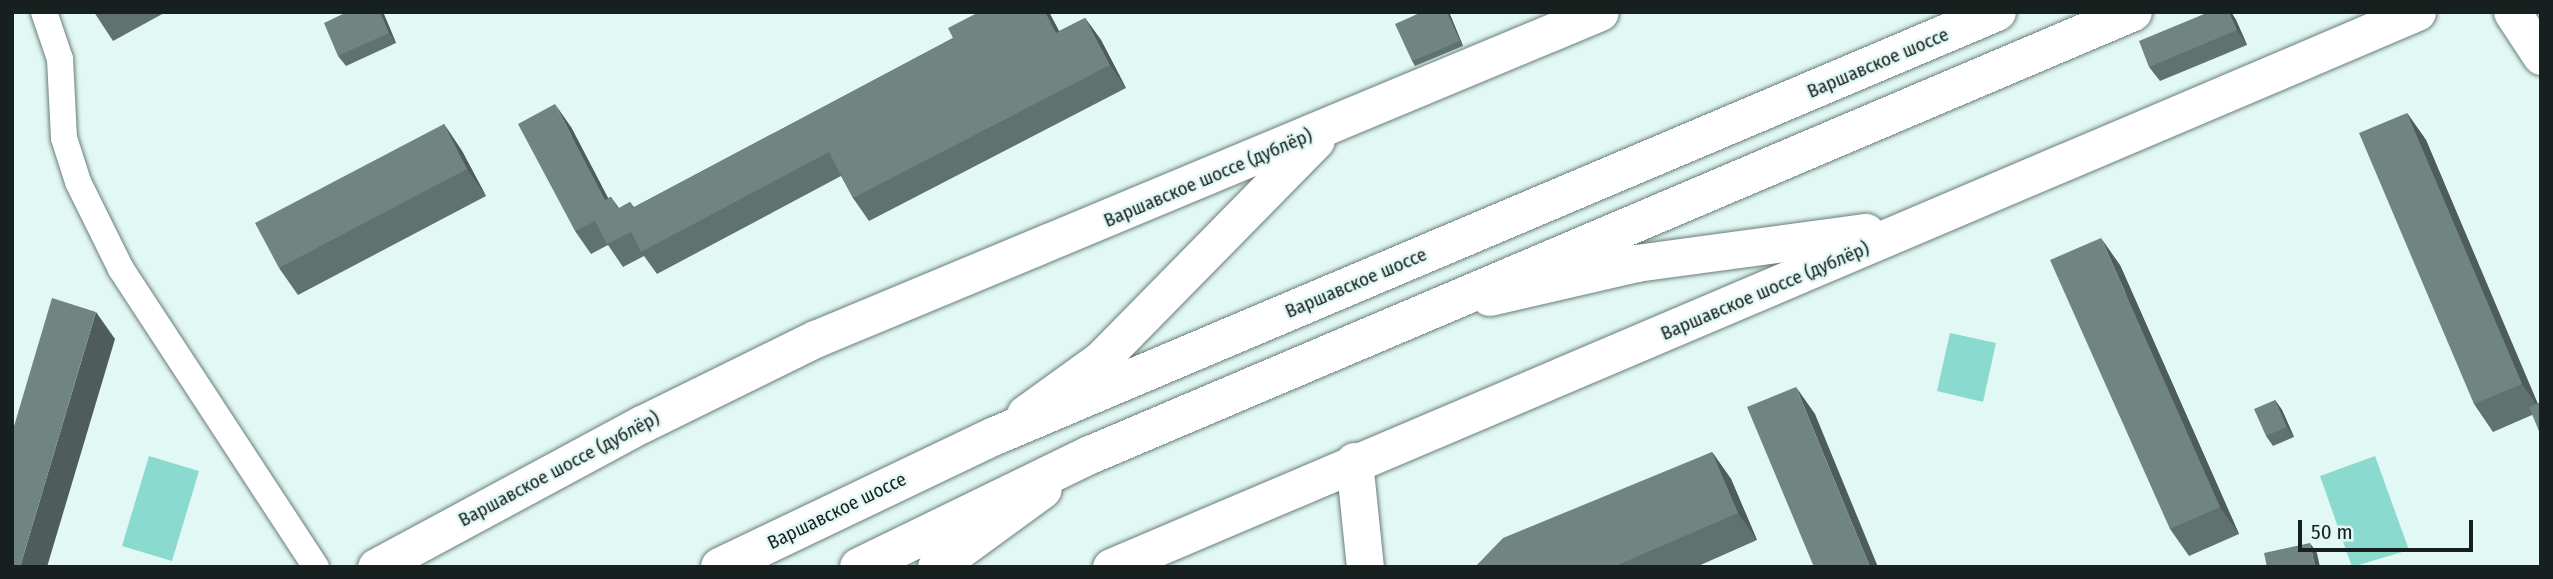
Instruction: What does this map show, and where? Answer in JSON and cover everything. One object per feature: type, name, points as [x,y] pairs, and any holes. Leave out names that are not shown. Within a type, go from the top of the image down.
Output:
[{"type":"main road","name":"Варшавское шоссе (дублёр)","points":[[376,567],[743,373],[815,339],[1600,12]]},
{"type":"main road","name":"Варшавское шоссе","points":[[720,567],[995,436],[1997,12]]},
{"type":"main road","name":"Варшавское шоссе (дублёр)","points":[[1111,567],[1354,461],[1511,400],[2417,12]]},
{"type":"main road","points":[[2512,12],[2541,56]]},
{"type":"main road","points":[[859,567],[1090,455],[2121,17]]},
{"type":"main road","points":[[995,436],[1100,360],[1329,127]]},
{"type":"main road","points":[[1443,307],[1636,263],[1778,247],[1932,221]]},
{"type":"main road","points":[[936,567],[1090,455]]},
{"type":"main road","points":[[1354,461],[1365,567]]},
{"type":"street","points":[[44,12],[60,59],[64,138],[78,182],[115,257],[316,567]]},
{"type":"shaded area","points":[[1950,333],[1996,343],[1983,402],[1937,391]]},
{"type":"shaded area","points":[[149,456],[199,471],[172,561],[122,546]]},
{"type":"shaded area","points":[[2375,456],[2409,550],[2352,567],[2320,476]]},
{"type":"building","points":[[347,12],[380,12],[389,33],[338,56],[324,23]]},
{"type":"building","points":[[979,12],[1045,12],[1056,33],[1085,18],[1110,65],[853,198],[829,152],[641,252],[631,232],[607,244],[595,221],[575,231],[518,124],[555,104],[605,200],[611,197],[618,209],[630,202],[633,208],[953,38],[948,28]]},
{"type":"building","points":[[1422,12],[1447,12],[1460,41],[1412,61],[1395,24]]},
{"type":"building","points":[[2209,12],[2229,12],[2237,30],[2149,67],[2139,41]]},
{"type":"building","points":[[2407,113],[2522,384],[2474,404],[2359,133]]},
{"type":"building","points":[[444,124],[467,169],[279,268],[255,223]]},
{"type":"building","points":[[2101,238],[2220,507],[2170,529],[2050,260]]},
{"type":"building","points":[[52,298],[96,312],[20,567],[12,567],[12,433]]},
{"type":"building","points":[[1796,387],[1870,567],[1814,567],[1747,407]]},
{"type":"building","points":[[2275,400],[2287,427],[2266,436],[2254,409]]},
{"type":"building","points":[[2541,402],[2541,436],[2529,407]]},
{"type":"building","points":[[1712,452],[1738,513],[1613,567],[1475,567],[1503,538]]},
{"type":"building","points":[[2310,543],[2315,567],[2267,567],[2264,553]]}]
